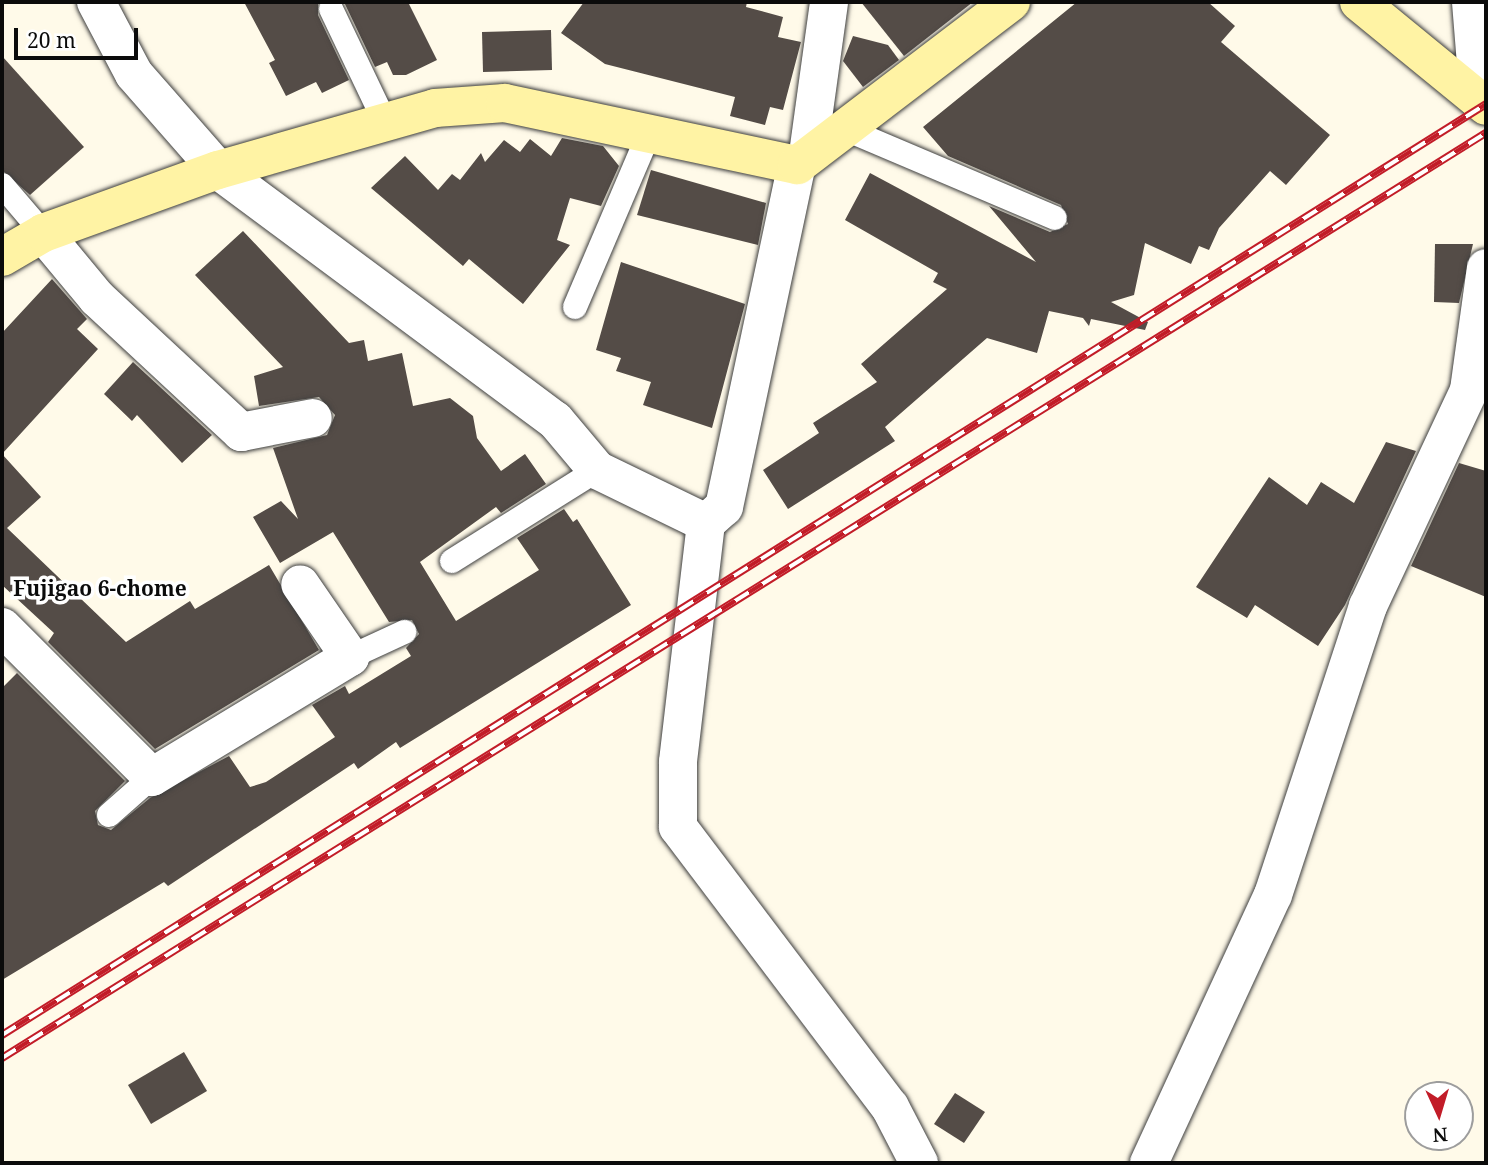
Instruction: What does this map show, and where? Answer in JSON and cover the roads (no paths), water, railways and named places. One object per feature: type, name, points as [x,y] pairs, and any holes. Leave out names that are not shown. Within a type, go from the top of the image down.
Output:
[{"type":"street","points":[[96,2],[134,74],[218,170],[555,421],[597,470],[706,523]]},
{"type":"street","points":[[830,2],[803,160],[723,507],[706,523],[678,762],[678,827],[890,1107],[919,1163]]},
{"type":"street","points":[[2,257],[43,233],[218,170],[435,108],[505,103],[803,160],[1011,2]]},
{"type":"street","points":[[1359,2],[1483,104]]},
{"type":"street","points":[[1471,2],[1483,104]]},
{"type":"street","points":[[43,233],[97,298],[241,432],[313,418]]},
{"type":"street","points":[[1149,1163],[1273,895],[1368,606],[1469,390],[1486,268]]},
{"type":"street","points":[[2,627],[152,777],[350,657],[300,584]]},
{"type":"lane","points":[[331,9],[385,122]]},
{"type":"lane","points":[[843,128],[1055,218]]},
{"type":"lane","points":[[575,307],[650,131]]},
{"type":"lane","points":[[2,185],[43,233]]},
{"type":"lane","points":[[452,561],[597,470]]},
{"type":"lane","points":[[350,657],[404,632]]},
{"type":"lane","points":[[109,815],[152,777]]},
{"type":"railway","points":[[2,1035],[1486,104]]},
{"type":"railway","points":[[2,1058],[1486,133]]},
{"type":"district","name":"Fujigao 6-chome","points":[[100,588]]}]
